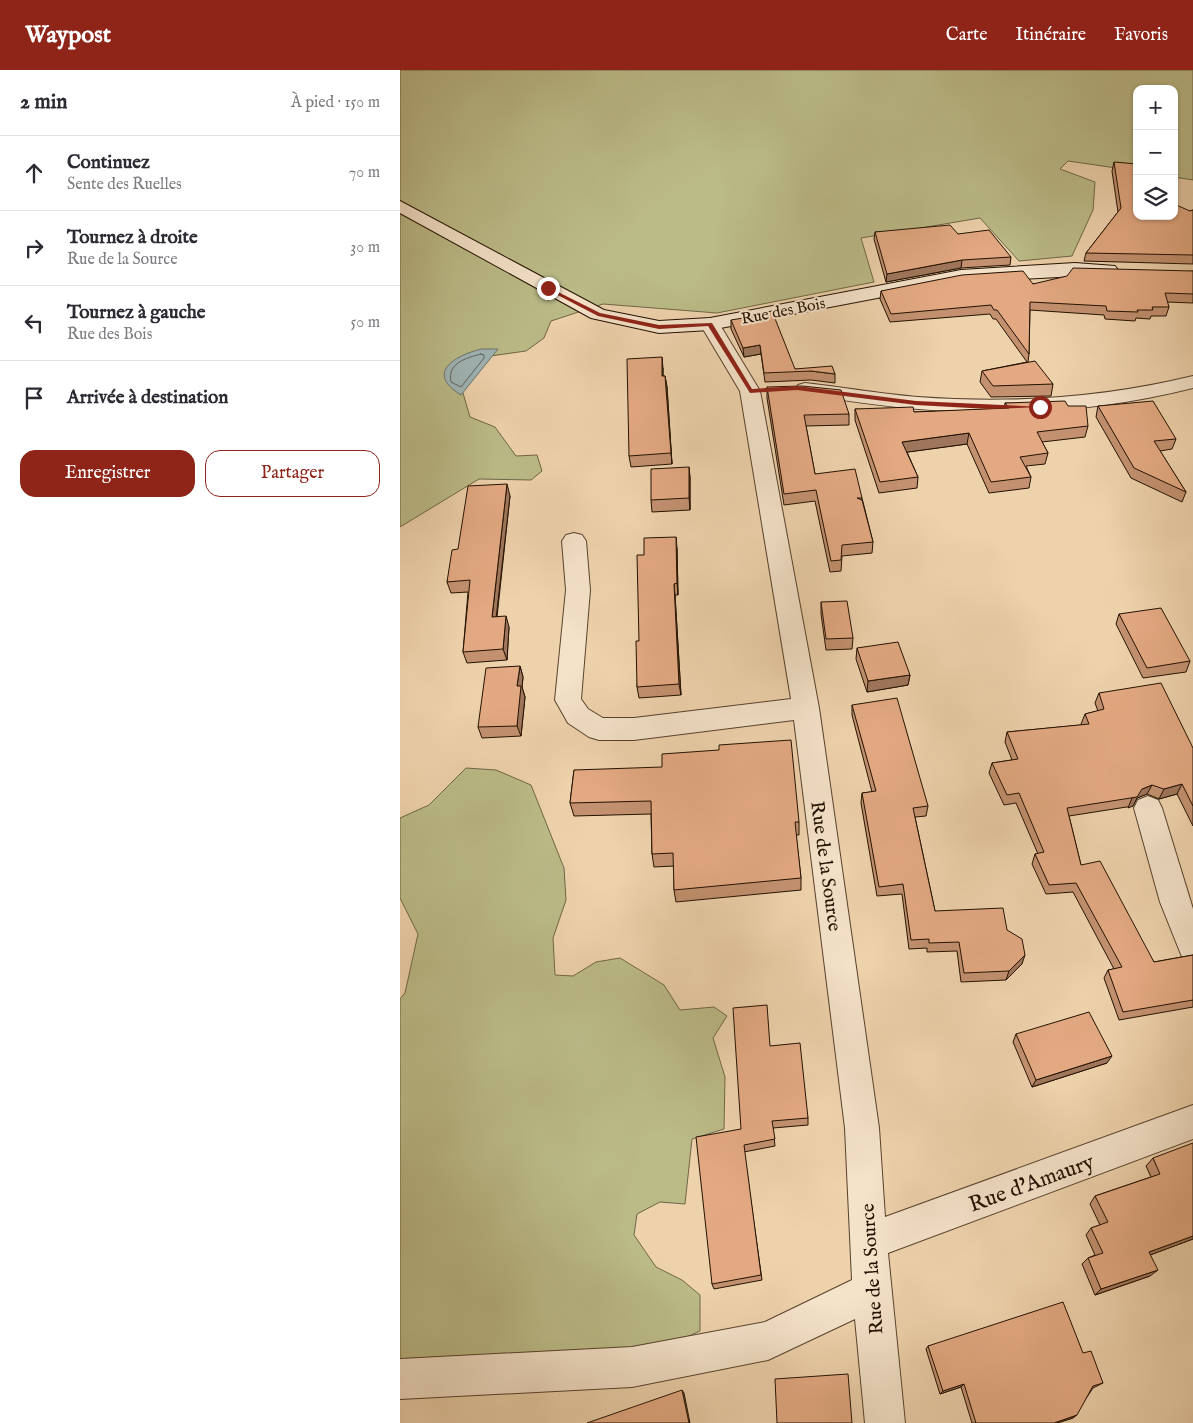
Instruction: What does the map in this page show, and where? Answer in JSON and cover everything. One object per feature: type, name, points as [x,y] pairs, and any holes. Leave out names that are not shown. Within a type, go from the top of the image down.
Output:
[{"type":"street","name":"Rue des Bois","points":[[400,206],[598,314],[659,327],[710,324],[961,276],[1075,269],[1130,271]]},
{"type":"street","name":"Rue de la Source","points":[[710,324],[769,390],[806,708],[862,1128],[871,1291],[885,1423]]},
{"type":"street","points":[[769,390],[797,388],[916,403],[989,407],[1040,407],[1128,396],[1193,382]]},
{"type":"street","points":[[574,541],[578,590],[568,700],[578,716],[599,729],[634,729],[806,708]]},
{"type":"street","points":[[1148,808],[1175,902],[1193,947]]},
{"type":"street","name":"Rue d'Amaury","points":[[868,1242],[1193,1122]]},
{"type":"street","points":[[400,1378],[632,1367],[768,1341],[871,1291]]},
{"type":"green space","points":[[400,70],[1193,70],[1193,180],[1178,178],[1178,85],[1133,85],[1133,170],[1068,161],[1060,169],[1095,182],[1093,210],[1072,256],[1019,261],[980,218],[861,238],[874,282],[717,313],[603,304],[551,321],[544,338],[526,351],[469,359],[458,376],[470,417],[495,427],[516,456],[537,455],[542,471],[531,480],[479,479],[400,527]]},
{"type":"green space","points":[[466,768],[496,770],[531,785],[564,868],[566,900],[553,938],[555,975],[573,976],[596,962],[620,958],[664,985],[680,1010],[714,1007],[727,1016],[713,1038],[725,1077],[724,1129],[692,1139],[685,1204],[660,1202],[637,1214],[634,1235],[656,1267],[682,1280],[700,1295],[700,1331],[632,1362],[400,1372],[400,999],[405,993],[418,934],[400,898],[400,818],[429,805]]},
{"type":"water","points":[[481,349],[498,349],[461,395],[450,387],[445,380],[444,373],[447,366],[461,356]]},
{"type":"building","points":[[1114,162],[1133,164],[1133,220],[1178,220],[1178,206],[1190,211],[1193,210],[1193,255],[1086,253],[1121,208]]},
{"type":"building","points":[[950,225],[958,234],[989,230],[1011,257],[962,260],[887,274],[875,232]]},
{"type":"building","points":[[1073,268],[1193,271],[1193,294],[1165,293],[1169,307],[1152,307],[1153,310],[1137,310],[1138,312],[1107,311],[1106,306],[1030,302],[1029,354],[997,310],[994,310],[991,305],[891,314],[881,291],[962,275],[1023,271],[1033,284],[1067,276]]},
{"type":"building","points":[[772,311],[795,369],[832,366],[835,374],[811,371],[764,373],[760,345],[743,348],[731,320]]},
{"type":"building","points":[[662,357],[662,376],[665,376],[671,453],[629,456],[627,359]]},
{"type":"building","points":[[1035,361],[1053,384],[993,386],[982,371]]},
{"type":"building","points":[[802,386],[841,390],[849,414],[804,415],[815,474],[855,469],[862,498],[857,498],[862,500],[873,542],[842,545],[841,560],[831,561],[816,490],[784,494],[767,387]]},
{"type":"building","points":[[1065,401],[1068,406],[1086,406],[1088,426],[1037,432],[1048,453],[1020,457],[1031,477],[991,482],[969,433],[902,442],[918,477],[880,482],[855,409],[913,407],[914,412],[1009,408],[1005,403]]},
{"type":"building","points":[[1153,401],[1176,439],[1154,441],[1186,492],[1134,468],[1098,406]]},
{"type":"building","points":[[689,467],[689,498],[651,500],[651,469]]},
{"type":"building","points":[[507,484],[492,617],[506,616],[503,649],[463,652],[470,580],[447,582],[452,550],[458,549],[468,486]]},
{"type":"building","points":[[676,537],[677,583],[674,584],[679,684],[637,687],[636,641],[639,641],[637,555],[644,555],[644,538]]},
{"type":"building","points":[[847,601],[853,638],[826,639],[821,602]]},
{"type":"building","points":[[1161,608],[1190,661],[1147,668],[1119,614]]},
{"type":"building","points":[[898,642],[910,675],[868,681],[857,648]]},
{"type":"building","points":[[520,666],[517,686],[521,686],[517,726],[478,727],[486,668]]},
{"type":"building","points":[[1161,683],[1193,748],[1193,806],[1182,784],[1164,789],[1152,785],[1142,789],[1137,797],[1067,808],[1081,865],[1100,861],[1154,962],[1193,955],[1193,1000],[1123,1012],[1108,970],[1122,967],[1076,883],[1049,885],[1035,854],[1044,852],[1019,793],[1007,795],[992,763],[1018,759],[1007,732],[1089,724],[1085,714],[1104,709],[1099,693]]},
{"type":"building","points":[[897,698],[928,806],[913,808],[935,911],[1003,908],[1007,930],[1022,939],[1025,955],[1009,971],[964,973],[959,942],[929,943],[929,939],[911,940],[903,884],[879,887],[862,793],[876,791],[852,705]]},
{"type":"building","points":[[791,740],[799,822],[795,822],[801,878],[674,890],[673,853],[652,854],[651,801],[570,803],[574,770],[662,767],[662,754],[719,750],[719,745]]},
{"type":"building","points":[[767,1005],[770,1046],[800,1043],[808,1118],[772,1121],[775,1139],[744,1145],[761,1275],[712,1284],[696,1137],[741,1129],[733,1008]]},
{"type":"building","points":[[1089,1012],[1112,1056],[1036,1080],[1016,1034]]},
{"type":"building","points":[[1193,1143],[1193,1236],[1149,1252],[1158,1270],[1101,1289],[1088,1258],[1103,1253],[1091,1228],[1108,1222],[1095,1196],[1160,1174],[1153,1158]]},
{"type":"building","points":[[1063,1302],[1083,1353],[1091,1351],[1103,1383],[1093,1386],[1077,1415],[1054,1423],[976,1423],[964,1384],[943,1391],[928,1346]]},
{"type":"building","points":[[848,1374],[852,1423],[777,1423],[775,1379]]},
{"type":"building","points":[[682,1390],[689,1423],[587,1423]]},
{"type":"route","points":[[548,288],[598,314],[659,327],[710,324],[750,391],[797,388],[916,403],[989,407],[1040,407]]}]
